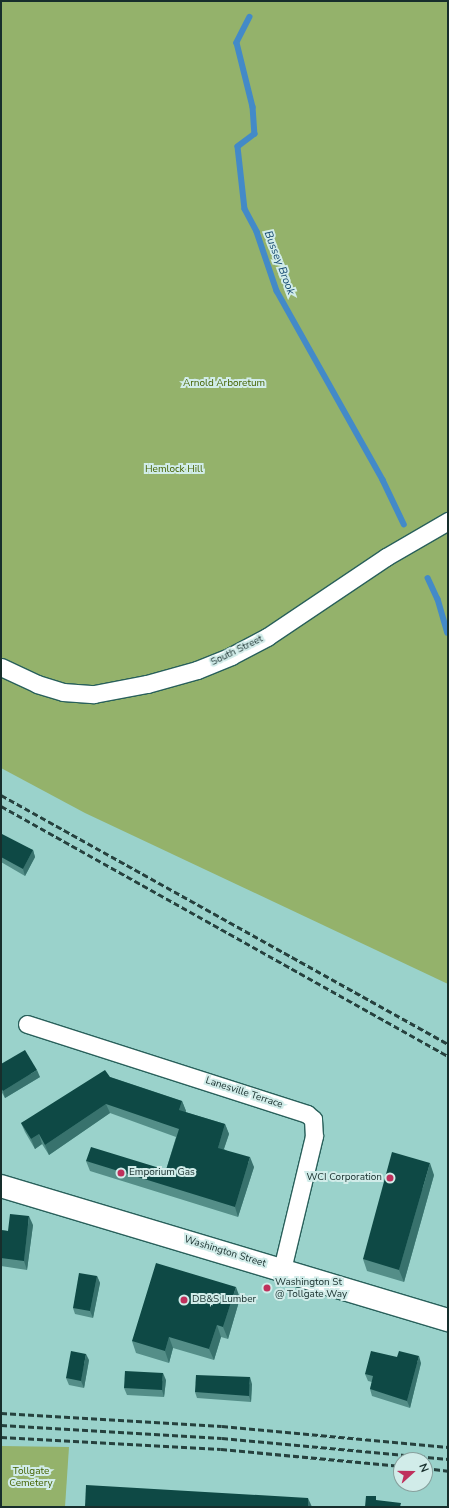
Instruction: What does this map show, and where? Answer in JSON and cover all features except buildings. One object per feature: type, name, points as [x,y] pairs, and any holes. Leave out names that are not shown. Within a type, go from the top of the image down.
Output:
[{"type":"main road","name":"Washington Street","points":[[4,1189],[282,1269],[448,1320]]},
{"type":"street","name":"South Street","points":[[1,667],[37,684],[63,692],[94,694],[147,684],[196,670],[231,656],[267,637],[386,557],[448,521]]},
{"type":"street","name":"Lanesville Terrace","points":[[27,1024],[307,1114],[313,1119],[314,1136],[282,1269]]},
{"type":"green space","name":"Arnold Arboretum","points":[[1,1],[448,1],[448,984],[85,813],[1,768]]},
{"type":"green space","name":"Tollgate Cemetery","points":[[1,1446],[69,1447],[65,1507],[1,1507]]},
{"type":"waterway","name":"Bussey Brook","points":[[250,17],[237,43],[253,107],[255,134],[238,147],[245,209],[257,232],[277,291],[383,480],[404,524]]},
{"type":"waterway","name":"Bussey Brook","points":[[428,578],[438,599],[448,633]]},
{"type":"railway","points":[[1,795],[448,1044]]},
{"type":"railway","points":[[1,806],[448,1056]]},
{"type":"railway","points":[[1,1413],[222,1426],[448,1447]]},
{"type":"railway","points":[[1,1425],[222,1438],[448,1459]]},
{"type":"railway","points":[[1,1437],[221,1449],[393,1465]]},
{"type":"railway","points":[[433,1469],[448,1471]]},
{"type":"place","name":"Emporium Gas","points":[[121,1173]]},
{"type":"place","name":"WCI Corporation","points":[[390,1178]]},
{"type":"place","name":"Washington St @ Tollgate Way","points":[[267,1288]]},
{"type":"place","name":"DB&S Lumber","points":[[184,1300]]},
{"type":"park label","name":"Hemlock Hill","points":[[174,470]]}]
